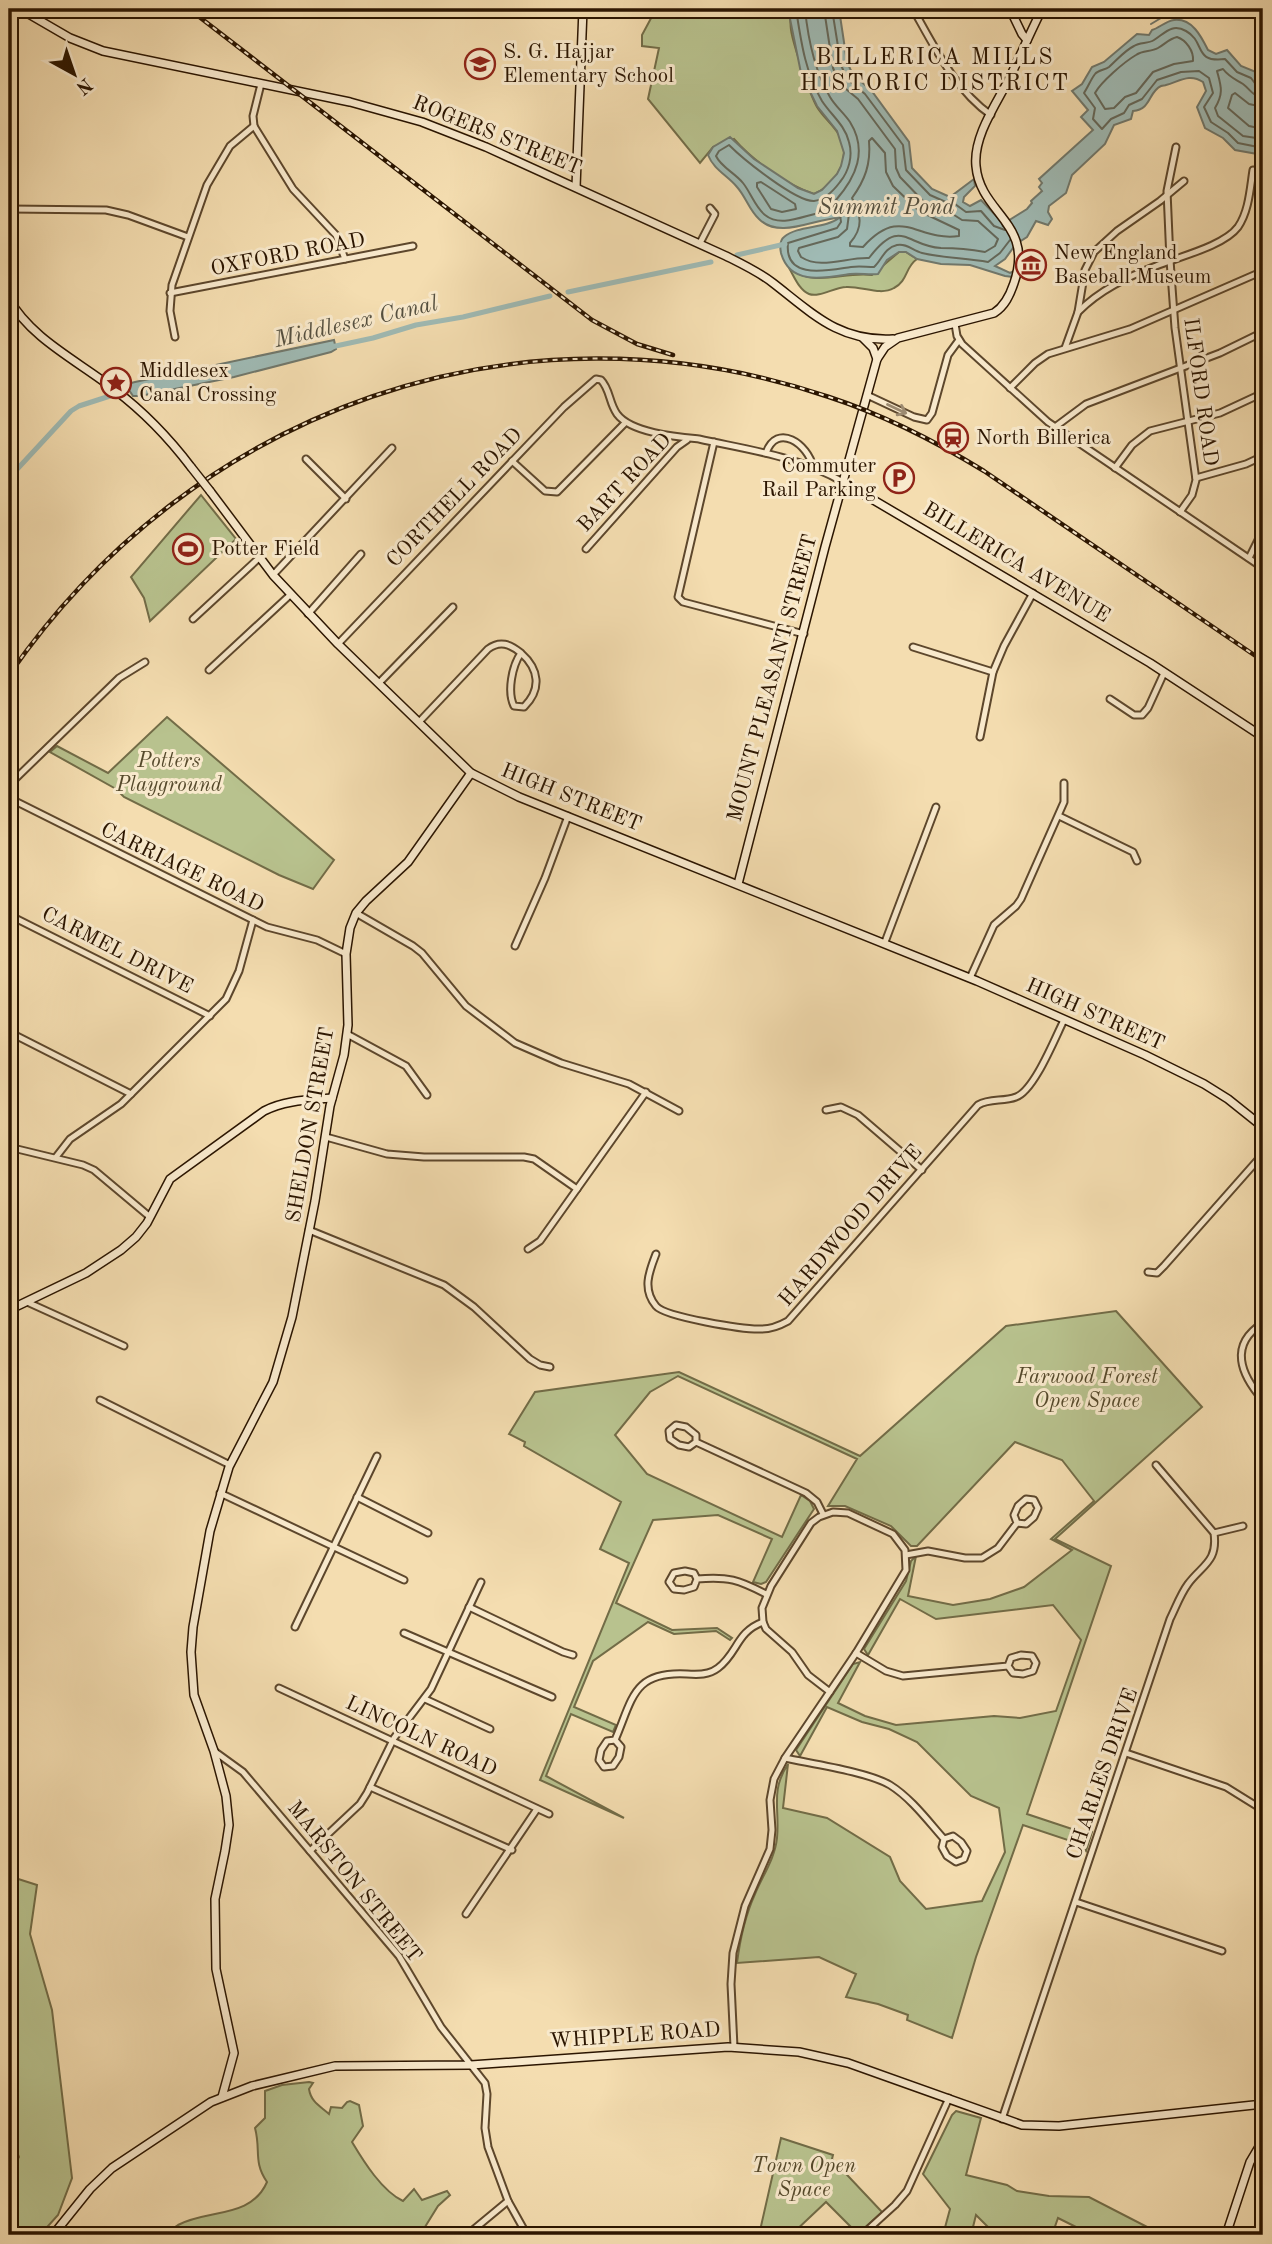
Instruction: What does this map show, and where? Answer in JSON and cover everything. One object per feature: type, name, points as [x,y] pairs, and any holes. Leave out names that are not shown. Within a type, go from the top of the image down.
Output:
[{"type":"main road","name":"ROGERS STREET","points":[[20,9],[70,38],[103,51],[363,105],[415,120],[486,147],[700,243],[760,274],[821,321],[859,336],[880,339],[898,338],[987,316],[999,310],[1009,295],[1017,273],[1017,244],[1007,222],[984,192],[976,168],[978,145],[991,115]]},
{"type":"main road","points":[[576,187],[583,9]]},
{"type":"main road","points":[[1010,9],[1027,40]]},
{"type":"main road","points":[[991,115],[1042,9]]},
{"type":"main road","name":"HIGH STREET","points":[[9,299],[22,318],[39,333],[136,407],[170,441],[290,595],[471,773],[506,791],[885,942],[1064,1020],[1204,1084],[1263,1127]]},
{"type":"main road","points":[[859,336],[870,344],[877,359]]},
{"type":"main road","name":"MOUNT PLEASANT STREET","points":[[738,884],[877,359],[888,344],[898,338]]},
{"type":"main road","name":"BILLERICA AVENUE","points":[[843,482],[1033,593],[1263,737]]},
{"type":"main road","name":"SHELDON STREET","points":[[222,2097],[234,2053],[216,1969],[215,1899],[229,1825],[226,1796],[214,1751],[194,1695],[191,1653],[210,1531],[230,1465],[271,1385],[292,1317],[332,1098],[342,1065],[347,1034],[348,934],[356,914],[408,862],[471,773]]},
{"type":"main road","points":[[9,1310],[106,1262],[136,1237],[170,1179],[264,1111],[284,1103],[332,1098]]},
{"type":"main road","name":"WHIPPLE ROAD","points":[[53,2235],[90,2189],[112,2168],[196,2112],[222,2097],[252,2086],[335,2066],[471,2064],[734,2047],[799,2052],[848,2063],[1022,2125],[1059,2126],[1263,2104]]},
{"type":"main road","points":[[1226,2235],[1250,2162],[1263,2140]]},
{"type":"street","points":[[913,9],[948,69],[975,101],[991,115]]},
{"type":"street","points":[[261,84],[253,116],[254,126],[293,189],[337,235],[345,259]]},
{"type":"street","points":[[175,337],[170,293],[207,185],[220,160],[236,141],[254,126]]},
{"type":"street","name":"ILFORD ROAD","points":[[1176,147],[1167,195],[1170,260],[1196,478],[1192,495],[1180,512]]},
{"type":"street","points":[[1078,312],[1109,288],[1221,239],[1237,229],[1246,208],[1253,170]]},
{"type":"street","points":[[1065,348],[1078,312],[1084,274],[1091,257],[1113,234],[1184,181]]},
{"type":"street","points":[[700,243],[715,215],[710,208]]},
{"type":"street","points":[[9,209],[106,210],[128,215],[188,237]]},
{"type":"street","name":"OXFORD ROAD","points":[[170,293],[413,246]]},
{"type":"street","points":[[1010,388],[1038,360],[1065,348],[1125,331],[1263,271]]},
{"type":"street","points":[[955,324],[959,340],[1055,427],[1263,568]]},
{"type":"street","points":[[1055,427],[1086,404],[1181,368],[1263,332]]},
{"type":"street","points":[[867,395],[914,417],[927,420],[932,413],[948,355],[959,340]]},
{"type":"street","name":"CORTHELL ROAD","points":[[338,644],[589,383],[599,379],[605,385],[613,408],[625,423]]},
{"type":"street","points":[[1115,468],[1140,438],[1159,428],[1220,413],[1263,393]]},
{"type":"street","points":[[512,461],[545,491],[554,493],[625,423]]},
{"type":"street","name":"BILLERICA AVENUE","points":[[625,423],[687,440],[714,442],[766,453],[813,467],[843,482]]},
{"type":"street","points":[[766,453],[773,441],[782,438],[795,440],[804,446],[811,457],[813,467]]},
{"type":"street","name":"BART ROAD","points":[[586,549],[677,447],[687,440]]},
{"type":"street","points":[[714,442],[678,594],[683,602],[804,634]]},
{"type":"street","points":[[273,575],[392,447]]},
{"type":"street","points":[[1196,478],[1246,464],[1263,456]]},
{"type":"street","points":[[306,459],[346,499]]},
{"type":"street","points":[[1249,558],[1263,530]]},
{"type":"street","points":[[308,614],[361,554]]},
{"type":"street","points":[[193,619],[259,558]]},
{"type":"street","points":[[980,737],[993,671],[1033,593]]},
{"type":"street","points":[[209,670],[290,595]]},
{"type":"street","points":[[379,683],[453,607]]},
{"type":"street","points":[[419,722],[492,647],[503,644],[521,653],[532,665],[537,681],[529,702],[519,708],[513,704],[511,692],[515,663],[521,653]]},
{"type":"street","points":[[913,647],[993,671]]},
{"type":"street","points":[[9,785],[119,678],[145,662]]},
{"type":"street","points":[[1110,699],[1134,715],[1142,715],[1164,673]]},
{"type":"street","points":[[970,978],[995,925],[1021,899],[1059,816],[1065,795],[1064,783]]},
{"type":"street","name":"CARRIAGE ROAD","points":[[9,798],[267,927],[317,940],[346,954]]},
{"type":"street","points":[[885,942],[936,807]]},
{"type":"street","points":[[515,946],[548,871],[568,816]]},
{"type":"street","points":[[1059,816],[1133,852],[1137,861]]},
{"type":"street","points":[[356,914],[414,946],[466,1006],[515,1043],[547,1058],[629,1083],[678,1111]]},
{"type":"street","name":"CARMEL DRIVE","points":[[9,915],[210,1016]]},
{"type":"street","points":[[55,1157],[70,1139],[108,1114],[131,1094],[210,1016],[233,988],[253,920]]},
{"type":"street","name":"HARDWOOD DRIVE","points":[[656,1254],[647,1278],[650,1296],[661,1311],[759,1330],[778,1327],[798,1312],[978,1105],[986,1101],[1015,1097],[1027,1090],[1064,1020]]},
{"type":"street","points":[[9,1032],[131,1094]]},
{"type":"street","points":[[347,1034],[406,1066],[427,1095]]},
{"type":"street","points":[[528,1249],[537,1245],[646,1092]]},
{"type":"street","points":[[826,1110],[841,1107],[858,1115],[922,1170]]},
{"type":"street","points":[[326,1137],[387,1154],[424,1157],[524,1157],[543,1164],[577,1189]]},
{"type":"street","points":[[9,1147],[55,1157],[94,1171],[150,1217]]},
{"type":"street","points":[[1148,1272],[1157,1273],[1164,1266],[1263,1154]]},
{"type":"street","points":[[309,1230],[444,1285],[474,1307],[530,1359],[544,1367],[550,1367]]},
{"type":"street","points":[[27,1302],[124,1346]]},
{"type":"street","points":[[1263,1323],[1251,1333],[1241,1353],[1245,1377],[1263,1400]]},
{"type":"street","points":[[100,1400],[230,1465]]},
{"type":"street","points":[[676,1425],[687,1427],[695,1433],[696,1442],[689,1447],[679,1445],[670,1439],[669,1431],[676,1425]]},
{"type":"street","points":[[696,1442],[806,1493],[817,1502],[824,1514]]},
{"type":"street","points":[[295,1627],[377,1456]]},
{"type":"street","points":[[1156,1465],[1214,1533],[1243,1525]]},
{"type":"street","points":[[220,1493],[404,1580]]},
{"type":"street","points":[[357,1497],[428,1533]]},
{"type":"street","points":[[1026,1499],[1036,1501],[1038,1508],[1034,1517],[1026,1524],[1017,1523],[1014,1515],[1018,1506],[1026,1499]]},
{"type":"street","points":[[734,2047],[731,1984],[733,1953],[742,1913],[770,1849],[771,1791],[785,1758],[830,1692],[856,1653],[904,1575],[906,1555],[900,1541],[889,1532],[843,1512],[824,1514],[808,1527],[766,1594],[762,1608],[763,1622],[772,1635],[795,1656],[808,1675],[830,1692]]},
{"type":"street","points":[[906,1555],[928,1551],[965,1558],[982,1558],[998,1548],[1017,1523]]},
{"type":"street","name":"CHARLES DRIVE","points":[[1002,2119],[1170,1619],[1190,1581],[1209,1564],[1216,1544],[1214,1533]]},
{"type":"street","points":[[682,1571],[692,1572],[697,1579],[694,1587],[684,1590],[674,1589],[669,1582],[672,1574],[682,1571]]},
{"type":"street","points":[[697,1579],[735,1579],[766,1594]]},
{"type":"street","points":[[310,1851],[360,1804],[393,1741],[425,1699],[481,1582]]},
{"type":"street","points":[[469,1607],[573,1655]]},
{"type":"street","points":[[615,1740],[636,1692],[643,1683],[653,1676],[665,1673],[702,1674],[714,1671],[724,1662],[748,1629],[763,1622]]},
{"type":"street","points":[[404,1633],[552,1697]]},
{"type":"street","points":[[856,1653],[886,1671],[903,1676],[1008,1666]]},
{"type":"street","points":[[1021,1655],[1032,1656],[1036,1661],[1034,1670],[1023,1674],[1013,1673],[1008,1666],[1011,1658],[1021,1655]]},
{"type":"street","name":"LINCOLN ROAD","points":[[279,1688],[549,1814]]},
{"type":"street","points":[[425,1699],[490,1729]]},
{"type":"street","points":[[615,1740],[621,1747],[619,1757],[613,1766],[604,1767],[599,1762],[601,1750],[607,1741],[615,1740]]},
{"type":"street","name":"MARSTON STREET","points":[[214,1751],[243,1772],[399,1956],[441,2026],[485,2083],[487,2094],[484,2115],[488,2147],[509,2201],[527,2235]]},
{"type":"street","points":[[1126,1753],[1226,1787],[1263,1810]]},
{"type":"street","points":[[785,1758],[883,1782],[900,1792],[944,1839]]},
{"type":"street","points":[[370,1787],[512,1850]]},
{"type":"street","points":[[466,1914],[512,1850],[537,1809]]},
{"type":"street","points":[[953,1836],[959,1840],[967,1851],[965,1858],[958,1862],[950,1858],[942,1849],[944,1839],[953,1836]]},
{"type":"street","points":[[1076,1902],[1223,1951]]},
{"type":"street","points":[[862,2235],[907,2191],[949,2098]]},
{"type":"street","points":[[467,2235],[509,2201]]},
{"type":"green space","points":[[656,9],[788,9],[795,46],[810,92],[843,145],[842,166],[831,183],[814,194],[804,190],[771,171],[734,139],[713,147],[700,163],[648,99],[659,48],[642,46],[642,35]]},
{"type":"green space","points":[[899,252],[906,252],[917,259],[899,285],[883,291],[846,287],[813,295],[805,292],[789,268],[808,277],[819,278],[872,275]]},
{"type":"green space","points":[[201,495],[236,539],[150,621],[144,598],[131,577]]},
{"type":"green space","name":"Potters Playground","points":[[167,717],[334,860],[313,889],[279,875],[124,797],[116,789],[50,752],[57,746],[108,773]]},
{"type":"green space","name":"Farwood Forest Open Space","points":[[1116,1311],[1202,1407],[1055,1539],[1111,1566],[1027,1814],[1084,1833],[1092,1832],[1086,1851],[1080,1844],[1023,1825],[976,1957],[952,2038],[907,2020],[908,2015],[878,2004],[846,1997],[856,1974],[819,1957],[737,1963],[748,1911],[776,1845],[777,1792],[788,1764],[783,1808],[827,1818],[890,1857],[900,1881],[926,1909],[982,1901],[1005,1852],[999,1808],[971,1796],[917,1742],[827,1707],[800,1756],[796,1750],[853,1664],[860,1662],[838,1703],[865,1716],[896,1725],[994,1716],[1020,1718],[1056,1711],[1081,1640],[1053,1605],[936,1619],[900,1599],[868,1655],[864,1649],[906,1581],[911,1561],[916,1556],[908,1596],[953,1605],[990,1599],[1024,1587],[1072,1550],[1051,1539],[1094,1501],[1062,1460],[1015,1442],[917,1546],[911,1546],[891,1526],[845,1506],[828,1506],[857,1459],[678,1376],[650,1392],[615,1435],[647,1474],[782,1537],[801,1495],[810,1501],[814,1509],[766,1582],[761,1584],[753,1582],[772,1539],[718,1515],[653,1520],[616,1603],[672,1630],[717,1628],[732,1638],[730,1640],[716,1631],[674,1634],[648,1622],[593,1661],[574,1707],[616,1725],[613,1732],[571,1714],[546,1776],[624,1818],[540,1780],[629,1563],[600,1549],[621,1502],[524,1446],[525,1442],[509,1434],[535,1392],[679,1372],[860,1456],[1006,1326]]},
{"type":"green space","points":[[12,1877],[37,1885],[30,1934],[52,2010],[72,2178],[58,2215],[40,2235],[9,2235],[9,2175],[19,2157],[9,2133],[9,1880]]},
{"type":"green space","points":[[313,2083],[309,2089],[312,2097],[329,2114],[331,2107],[342,2108],[350,2101],[359,2105],[363,2126],[352,2142],[374,2175],[395,2196],[403,2201],[414,2189],[422,2200],[447,2191],[450,2195],[438,2206],[420,2235],[164,2235],[189,2220],[239,2208],[260,2194],[267,2182],[260,2168],[255,2128],[265,2118],[265,2091],[282,2085]]},
{"type":"green space","points":[[956,2111],[981,2118],[966,2175],[1007,2185],[1017,2191],[1049,2196],[1089,2197],[1155,2231],[1153,2235],[1092,2235],[1058,2218],[1052,2235],[996,2235],[976,2215],[971,2235],[943,2235],[950,2209],[923,2174]]},
{"type":"green space","name":"Town Open Space","points":[[781,2138],[833,2155],[832,2159],[882,2212],[858,2234],[826,2202],[791,2235],[759,2235]]},
{"type":"water","name":"Summit Pond","points":[[788,9],[839,9],[847,62],[853,75],[871,90],[909,142],[912,168],[932,189],[950,197],[974,179],[975,186],[964,197],[963,202],[970,206],[981,200],[1002,222],[1003,227],[1003,224],[1027,209],[1042,191],[1039,179],[1093,130],[1081,117],[1088,110],[1072,91],[1082,84],[1092,67],[1104,62],[1137,34],[1149,35],[1152,30],[1171,21],[1180,20],[1191,25],[1208,50],[1216,54],[1227,50],[1241,66],[1256,72],[1263,84],[1263,155],[1235,150],[1223,138],[1205,128],[1197,107],[1206,91],[1203,82],[1194,78],[1185,79],[1157,89],[1144,107],[1133,111],[1131,119],[1114,125],[1105,144],[1072,175],[1066,193],[1049,206],[1048,212],[1052,219],[1048,225],[1036,221],[1027,237],[1016,244],[1005,259],[995,266],[1010,273],[1028,264],[1027,270],[1013,277],[1005,276],[970,265],[941,264],[899,252],[887,260],[878,274],[820,278],[800,275],[786,264],[780,249],[782,239],[790,233],[839,218],[787,228],[767,225],[759,219],[740,191],[714,165],[708,155],[713,147],[730,137],[754,159],[798,188],[814,194],[822,190],[837,174],[844,153],[837,131],[817,106],[801,73]]},
{"type":"water","name":"Middlesex Canal","points":[[334,340],[336,349],[331,352],[234,377],[140,396],[133,396],[127,387],[127,384],[135,382]]},
{"type":"waterway","points":[[1151,24],[1176,9]]},
{"type":"waterway","name":"Middlesex Canal","points":[[737,255],[785,244]]},
{"type":"waterway","name":"Middlesex Canal","points":[[568,292],[711,262]]},
{"type":"waterway","name":"Middlesex Canal","points":[[331,347],[416,325],[463,317],[550,296]]},
{"type":"waterway","name":"Middlesex Canal","points":[[9,478],[71,411],[110,396]]},
{"type":"railway","points":[[189,9],[592,320],[637,344],[673,355]]},
{"type":"railway","points":[[9,675],[85,582],[172,504],[268,442],[372,396],[482,368],[596,359],[712,368],[829,397],[889,420],[984,471],[1263,661]]},
{"type":"place","name":"S. G. Hajjar Elementary School","points":[[480,64]]},
{"type":"place","name":"New England Baseball Museum","points":[[1031,265]]},
{"type":"place","name":"Middlesex Canal Crossing","points":[[116,383]]},
{"type":"place","name":"North Billerica","points":[[953,438]]},
{"type":"place","name":"Commuter Rail Parking","points":[[899,478]]},
{"type":"place","name":"Potter Field","points":[[188,549]]},
{"type":"district","name":"BILLERICA MILLS HISTORIC DISTRICT","points":[[935,70]]}]
